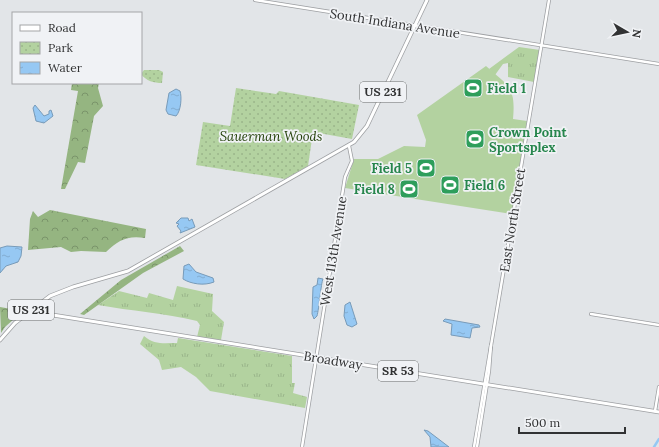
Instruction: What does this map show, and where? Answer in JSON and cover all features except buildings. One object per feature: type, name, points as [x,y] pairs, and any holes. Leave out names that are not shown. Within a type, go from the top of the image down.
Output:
[{"type":"main road","name":"US 231","points":[[0,340],[15,323],[32,308],[61,291],[128,271],[349,146],[358,138],[367,126],[427,0]]},
{"type":"main road","name":"Broadway","points":[[32,308],[40,313],[485,385],[657,411]]},
{"type":"street","name":"South Indiana Avenue","points":[[254,0],[659,64]]},
{"type":"street","name":"East North Street","points":[[475,447],[549,0]]},
{"type":"street","name":"West 113th Avenue","points":[[302,447],[345,177],[352,161],[349,146]]},
{"type":"street","points":[[591,314],[659,324]]},
{"type":"street","points":[[657,411],[659,387]]},
{"type":"green space","points":[[519,47],[540,50],[534,82],[508,77],[508,63],[503,64],[495,75],[489,69]]},
{"type":"green space","name":"Crown Point Sportsplex","points":[[486,66],[505,83],[512,93],[514,108],[513,119],[527,121],[512,214],[345,188],[354,159],[378,159],[404,146],[425,147],[426,140],[417,115]]},
{"type":"green space","points":[[144,70],[159,70],[163,72],[162,83],[148,80],[142,75]]},
{"type":"green space","points":[[72,84],[99,84],[98,88],[103,106],[94,116],[85,163],[78,162],[65,189],[61,189],[78,91],[71,90]]},
{"type":"green space","name":"Sauerman Woods","points":[[236,88],[276,94],[279,91],[359,105],[352,139],[313,132],[308,166],[285,179],[196,165],[203,122],[230,126]]},
{"type":"green space","points":[[50,210],[146,229],[145,238],[133,237],[124,239],[115,244],[106,252],[71,252],[61,247],[28,250],[30,219],[33,211],[38,217]]},
{"type":"green space","points":[[180,246],[184,251],[143,273],[84,315],[80,314],[121,280]]},
{"type":"green space","points":[[177,286],[213,294],[212,311],[224,322],[221,340],[197,337],[200,325],[197,321],[98,305],[119,291],[147,298],[149,293],[173,300]]},
{"type":"green space","points":[[0,307],[23,311],[5,327],[1,333]]},
{"type":"green space","points":[[144,336],[159,343],[177,343],[178,338],[292,356],[292,383],[295,383],[293,393],[307,397],[305,408],[210,391],[196,377],[181,367],[162,370],[159,360],[140,344]]},
{"type":"water","points":[[176,89],[180,91],[181,100],[179,111],[176,116],[168,114],[166,110],[169,93]]},
{"type":"water","points":[[35,105],[44,116],[49,114],[49,111],[51,110],[53,116],[44,123],[36,121],[33,108]]},
{"type":"water","points":[[181,218],[188,218],[189,221],[192,219],[195,227],[180,233],[181,231],[177,226],[179,224],[176,223]]},
{"type":"water","points":[[7,246],[22,247],[21,256],[18,262],[6,266],[0,273],[0,248]]},
{"type":"water","points":[[189,264],[196,272],[213,278],[214,282],[198,284],[183,279],[184,266]]},
{"type":"water","points":[[318,278],[323,279],[317,316],[314,319],[312,314],[313,287],[317,285]]},
{"type":"water","points":[[350,302],[357,324],[352,327],[347,325],[344,316],[345,305]]},
{"type":"water","points":[[445,319],[479,325],[480,327],[472,328],[470,338],[451,335],[452,324],[443,321]]},
{"type":"water","points":[[424,430],[428,431],[449,447],[431,447],[430,437]]},
{"type":"waterway","points":[[654,447],[659,439]]},
{"type":"place","name":"Field 1","points":[[473,88]]},
{"type":"place","name":"Crown Point Sportsplex","points":[[475,139]]},
{"type":"place","name":"Field 5","points":[[426,168]]},
{"type":"place","name":"Field 6","points":[[450,185]]},
{"type":"place","name":"Field 8","points":[[409,189]]}]
